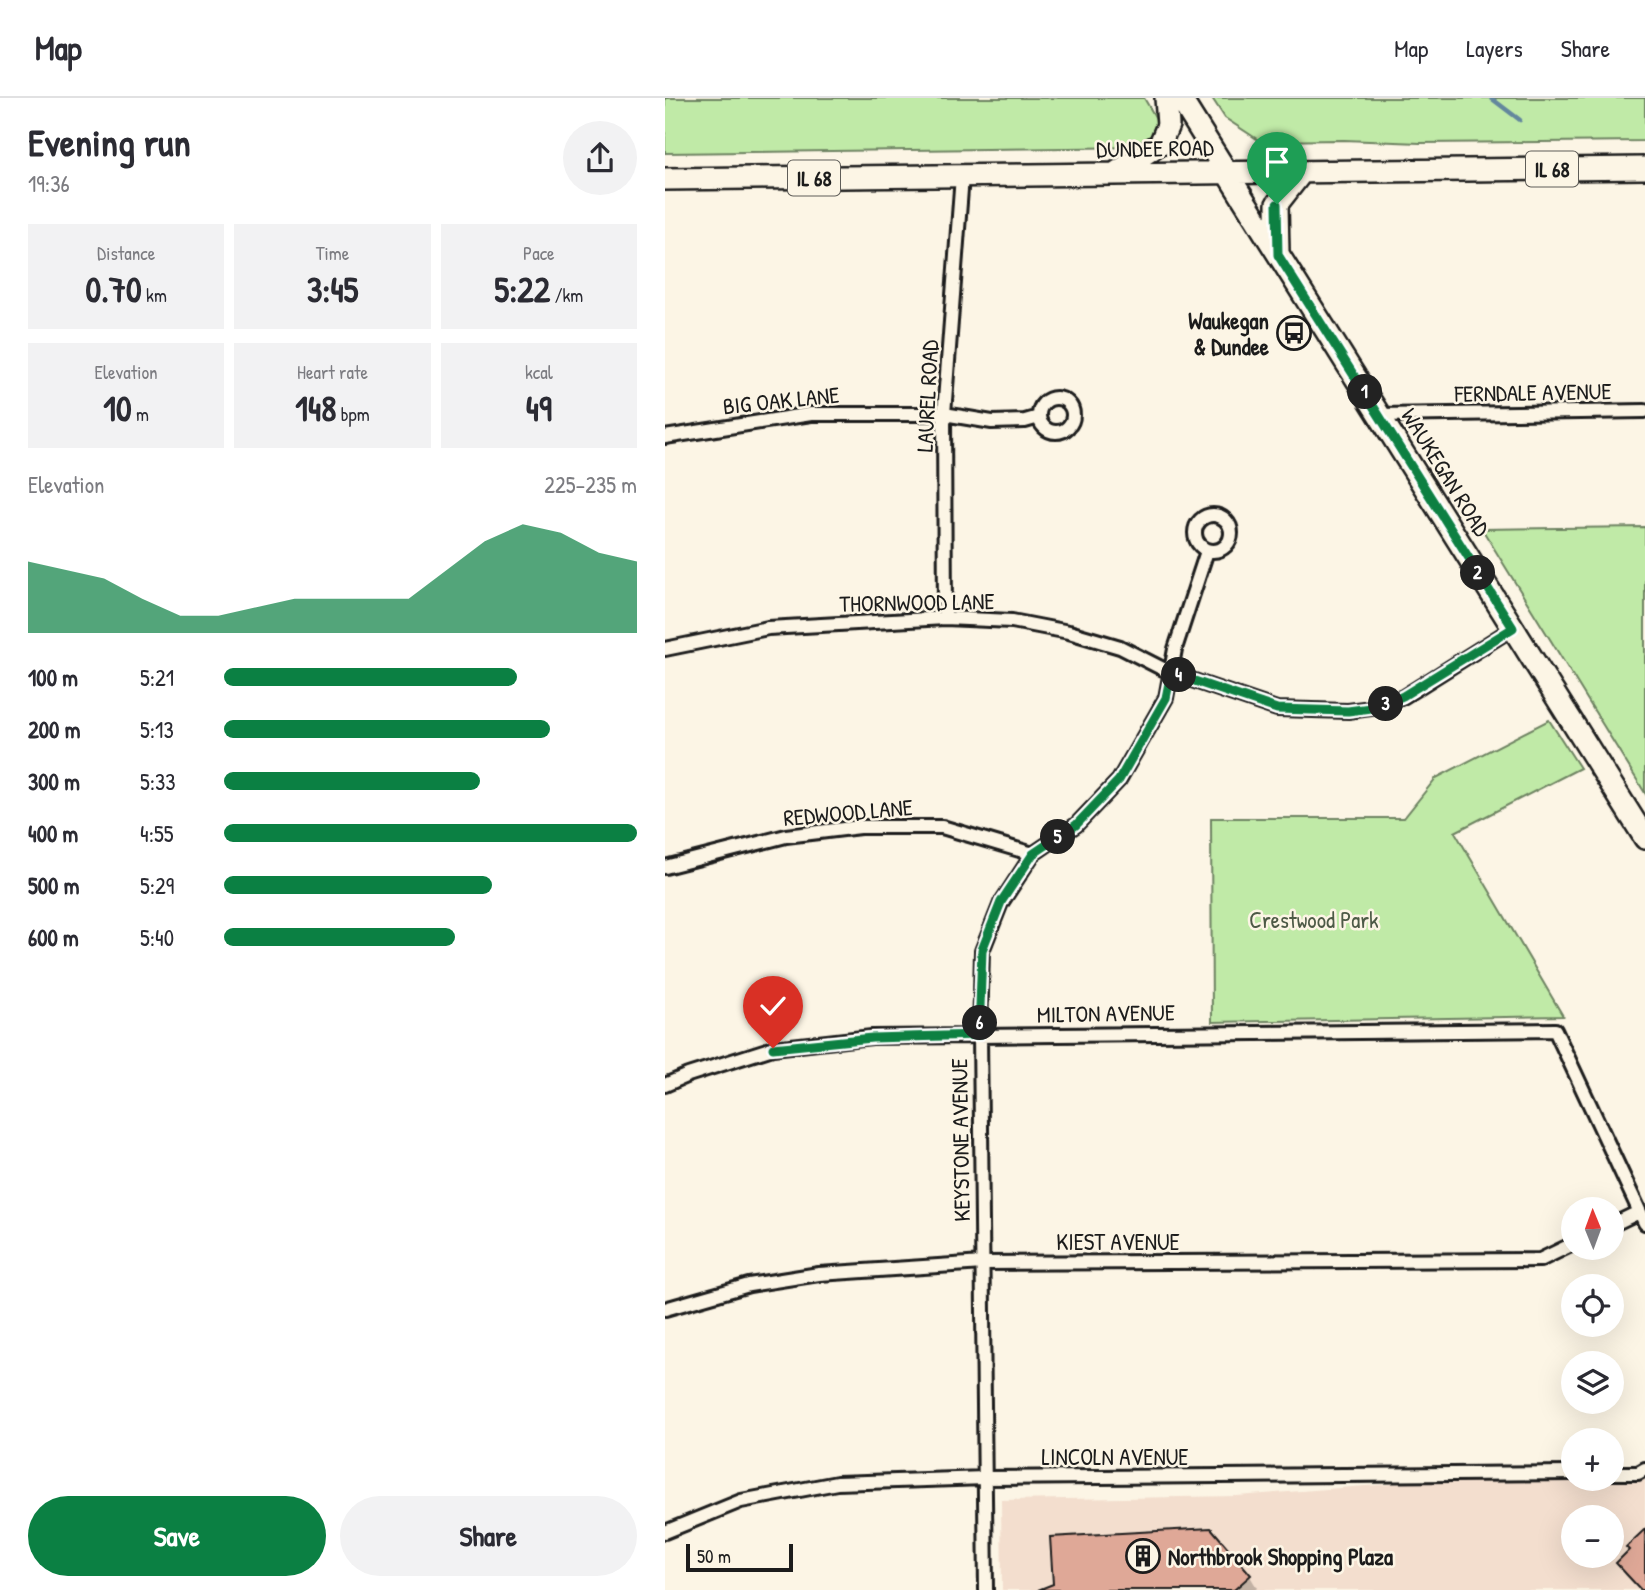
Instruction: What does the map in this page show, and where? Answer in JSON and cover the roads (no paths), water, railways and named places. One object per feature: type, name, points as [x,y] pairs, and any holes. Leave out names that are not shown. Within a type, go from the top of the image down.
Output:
[{"type":"main road","points":[[1113,174],[1160,144],[1168,125],[1166,98]]},
{"type":"main road","name":"WAUKEGAN ROAD","points":[[1180,98],[1645,838]]},
{"type":"main road","name":"DUNDEE ROAD","points":[[665,179],[1645,168]]},
{"type":"main road","points":[[1278,255],[1277,204],[1281,195],[1302,172]]},
{"type":"street","name":"LAUREL ROAD","points":[[945,618],[944,414],[963,176]]},
{"type":"street","name":"FERNDALE AVENUE","points":[[1380,415],[1645,411]]},
{"type":"street","name":"BIG OAK LANE","points":[[665,436],[811,414],[944,414],[992,422],[1025,421],[1039,417]]},
{"type":"street","name":"KEYSTONE AVENUE","points":[[986,1590],[979,1035],[982,950],[1001,902],[1033,854],[1076,825],[1119,780],[1166,698],[1175,649],[1207,551]]},
{"type":"street","name":"THORNWOOD LANE","points":[[665,649],[768,628],[945,618],[1012,621],[1069,632],[1120,647],[1171,673],[1277,709],[1348,711],[1378,707],[1403,696],[1513,628]]},
{"type":"street","name":"REDWOOD LANE","points":[[665,867],[786,836],[860,827],[942,827],[1033,854]]},
{"type":"street","name":"MILTON AVENUE","points":[[665,1085],[773,1048],[872,1038],[1555,1030],[1642,1217]]},
{"type":"street","points":[[1624,1222],[1642,1217]]},
{"type":"street","name":"KIEST AVENUE","points":[[665,1309],[749,1285],[819,1274],[983,1263],[1536,1260],[1561,1249]]},
{"type":"street","points":[[1624,1473],[1638,1473],[1645,1469]]},
{"type":"street","name":"LINCOLN AVENUE","points":[[665,1532],[741,1501],[837,1483],[985,1478],[1561,1473]]},
{"type":"waterway","points":[[1491,98],[1520,120]]},
{"type":"place","name":"Waukegan & Dundee","points":[[1294,333]]},
{"type":"place","name":"Northbrook Shopping Plaza","points":[[1143,1556]]},
{"type":"park label","name":"Crestwood Park","points":[[1314,919]]}]
